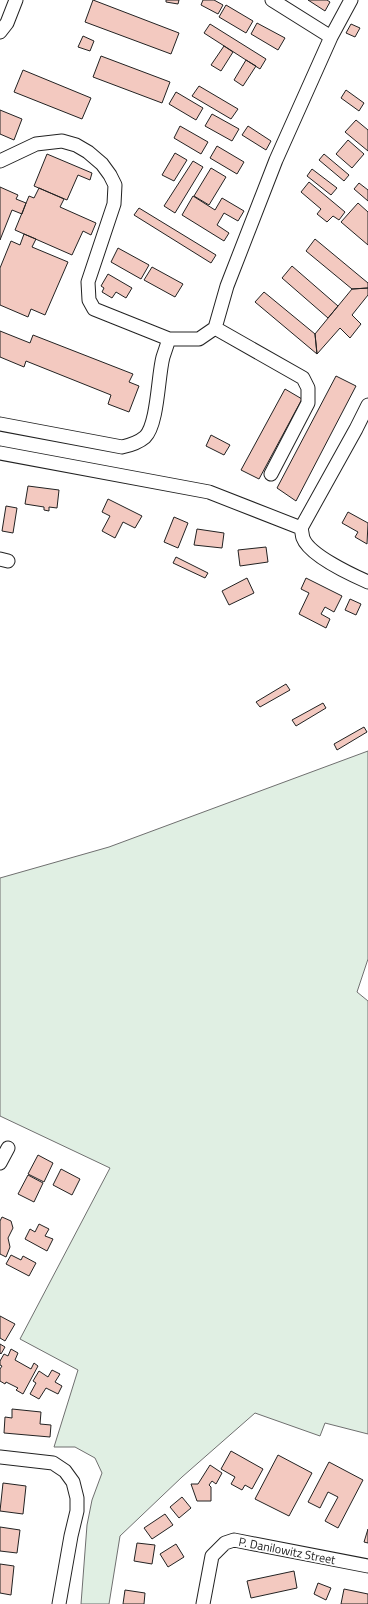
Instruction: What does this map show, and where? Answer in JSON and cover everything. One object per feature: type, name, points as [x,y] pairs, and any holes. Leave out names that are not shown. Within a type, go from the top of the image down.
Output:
[{"type":"street","points":[[0,32],[7,23],[16,0]]},
{"type":"street","points":[[272,0],[331,37]]},
{"type":"street","points":[[0,161],[36,144],[62,141],[76,145],[88,152],[102,164],[110,174],[115,185],[114,204],[88,282],[89,300],[94,309],[169,339],[199,339],[215,328],[227,286],[276,160],[331,37],[351,0]]},
{"type":"street","points":[[215,328],[303,378],[308,388],[308,403],[271,474]]},
{"type":"street","points":[[0,424],[108,445],[122,447],[134,444],[145,436],[152,425],[163,358],[169,339]]},
{"type":"street","points":[[368,404],[356,429],[301,528],[306,544],[318,554],[341,570],[368,582]]},
{"type":"street","points":[[0,453],[209,492],[301,528]]},
{"type":"street","points":[[0,1163],[8,1148]]},
{"type":"street","points":[[0,1457],[53,1463],[65,1471],[73,1482],[78,1498],[77,1511],[59,1604]]},
{"type":"street","name":"P. Danilowitz Street","points":[[203,1604],[212,1556],[225,1543],[234,1540],[368,1566]]},
{"type":"green space","points":[[368,751],[368,959],[357,992],[368,1001],[368,1434],[325,1423],[320,1436],[255,1413],[182,1477],[120,1536],[109,1604],[81,1604],[87,1525],[92,1500],[102,1473],[95,1458],[75,1447],[54,1447],[78,1370],[20,1339],[110,1168],[0,1116],[0,878],[109,847]]},
{"type":"building","points":[[93,0],[179,33],[171,54],[85,22]]},
{"type":"building","points":[[166,0],[179,0],[178,4],[166,2]]},
{"type":"building","points":[[203,0],[214,0],[223,5],[218,14],[201,5]]},
{"type":"building","points":[[308,0],[327,0],[330,2],[325,11]]},
{"type":"building","points":[[226,5],[253,21],[246,33],[219,17]]},
{"type":"building","points":[[257,23],[285,38],[278,50],[251,34]]},
{"type":"building","points":[[210,24],[266,59],[260,69],[204,33]]},
{"type":"building","points":[[351,24],[360,28],[355,37],[346,33]]},
{"type":"building","points":[[83,36],[94,41],[90,51],[78,47]]},
{"type":"building","points":[[224,46],[233,52],[221,71],[211,65]]},
{"type":"building","points":[[101,56],[170,82],[162,103],[93,77]]},
{"type":"building","points":[[246,60],[256,66],[243,86],[234,80]]},
{"type":"building","points":[[23,70],[91,98],[82,119],[14,92]]},
{"type":"building","points":[[199,86],[238,109],[231,119],[192,96]]},
{"type":"building","points":[[346,90],[364,103],[359,111],[341,98]]},
{"type":"building","points":[[176,92],[203,108],[196,120],[169,104]]},
{"type":"building","points":[[0,110],[22,119],[14,140],[0,134]]},
{"type":"building","points":[[212,114],[239,129],[232,141],[205,126]]},
{"type":"building","points":[[356,120],[368,130],[368,151],[345,132]]},
{"type":"building","points":[[180,126],[208,142],[201,154],[174,138]]},
{"type":"building","points":[[248,126],[271,141],[266,150],[242,135]]},
{"type":"building","points":[[348,140],[364,154],[352,168],[336,154]]},
{"type":"building","points":[[217,146],[244,162],[237,174],[210,158]]},
{"type":"building","points":[[175,153],[187,160],[174,181],[162,175]]},
{"type":"building","points":[[47,154],[92,173],[90,180],[78,175],[67,200],[34,186]]},
{"type":"building","points":[[324,154],[349,175],[344,181],[319,160]]},
{"type":"building","points":[[193,161],[203,167],[175,213],[164,206]]},
{"type":"building","points":[[211,168],[226,177],[209,205],[194,196]]},
{"type":"building","points":[[312,169],[337,188],[331,195],[307,176]]},
{"type":"building","points":[[309,182],[345,212],[339,220],[333,216],[327,222],[317,214],[321,209],[301,192]]},
{"type":"building","points":[[359,183],[368,190],[368,201],[354,189]]},
{"type":"building","points":[[0,187],[18,195],[16,199],[26,203],[22,214],[12,210],[0,240]]},
{"type":"building","points":[[39,188],[64,199],[60,207],[96,223],[91,235],[83,231],[72,255],[15,230],[29,196],[34,198]]},
{"type":"building","points":[[193,196],[215,210],[222,198],[244,211],[238,221],[224,213],[217,225],[229,233],[224,241],[182,215]]},
{"type":"building","points":[[358,203],[368,212],[368,245],[341,222]]},
{"type":"building","points":[[139,208],[216,255],[211,263],[134,215]]},
{"type":"building","points":[[24,234],[36,239],[32,247],[68,262],[45,315],[31,309],[28,317],[0,305],[0,268],[11,241],[20,245]]},
{"type":"building","points":[[315,239],[368,283],[368,288],[352,289],[306,251]]},
{"type":"building","points":[[118,248],[149,265],[141,279],[111,262]]},
{"type":"building","points":[[292,266],[338,306],[328,318],[282,278]]},
{"type":"building","points":[[152,267],[183,284],[175,297],[144,280]]},
{"type":"building","points":[[108,274],[132,288],[126,298],[116,292],[112,298],[102,292],[104,288],[101,286]]},
{"type":"building","points":[[368,288],[368,295],[352,315],[361,324],[350,338],[340,328],[317,354],[315,334],[352,289]]},
{"type":"building","points":[[264,292],[315,334],[317,354],[255,302]]},
{"type":"building","points":[[0,331],[30,343],[33,335],[133,374],[129,382],[139,386],[129,412],[108,404],[111,395],[26,361],[24,367],[0,357]]},
{"type":"building","points":[[336,376],[356,386],[296,501],[277,488]]},
{"type":"building","points":[[285,389],[302,399],[259,479],[241,470]]},
{"type":"building","points":[[211,435],[230,445],[224,455],[206,446]]},
{"type":"building","points":[[28,486],[59,490],[57,508],[49,507],[49,511],[44,510],[44,507],[25,504]]},
{"type":"building","points":[[108,499],[142,516],[135,528],[123,522],[115,538],[102,531],[110,516],[102,512]]},
{"type":"building","points":[[6,506],[17,508],[13,533],[2,531]]},
{"type":"building","points":[[348,512],[368,523],[367,544],[355,537],[358,532],[342,523]]},
{"type":"building","points":[[174,517],[188,523],[178,548],[164,542]]},
{"type":"building","points":[[197,529],[224,533],[222,548],[194,545]]},
{"type":"building","points":[[266,547],[268,562],[240,566],[238,550]]},
{"type":"building","points":[[176,557],[208,573],[205,578],[173,563]]},
{"type":"building","points":[[247,578],[254,593],[229,605],[222,591]]},
{"type":"building","points":[[306,578],[342,596],[334,612],[325,607],[321,614],[330,619],[326,628],[299,614],[309,593],[301,589]]},
{"type":"building","points":[[350,599],[361,604],[356,615],[345,610]]},
{"type":"building","points":[[286,684],[290,690],[260,707],[256,702]]},
{"type":"building","points":[[323,703],[326,708],[296,726],[292,720]]},
{"type":"building","points":[[364,727],[367,732],[337,750],[334,744]]},
{"type":"building","points":[[38,1155],[53,1163],[44,1182],[28,1174]]},
{"type":"building","points":[[61,1169],[80,1179],[72,1195],[53,1185]]},
{"type":"building","points":[[28,1175],[43,1183],[34,1202],[18,1194]]},
{"type":"building","points":[[2,1217],[11,1221],[13,1228],[8,1238],[10,1247],[6,1257],[0,1254],[0,1221]]},
{"type":"building","points":[[39,1224],[49,1229],[45,1236],[53,1239],[47,1251],[25,1239],[30,1229],[35,1232]]},
{"type":"building","points":[[11,1255],[21,1260],[23,1256],[36,1263],[29,1276],[6,1264]]},
{"type":"building","points":[[0,1316],[15,1324],[5,1341],[0,1338]]},
{"type":"building","points":[[0,1344],[5,1347],[1,1354],[0,1353]]},
{"type":"building","points":[[11,1349],[18,1353],[15,1360],[31,1369],[34,1363],[38,1366],[23,1394],[16,1390],[18,1388],[6,1382],[5,1384],[0,1381],[0,1369],[2,1366],[0,1365],[0,1361],[4,1354],[8,1356]]},
{"type":"building","points":[[52,1370],[60,1374],[55,1382],[62,1386],[58,1394],[46,1388],[39,1399],[30,1394],[36,1383],[33,1381],[39,1371],[48,1377]]},
{"type":"building","points":[[12,1409],[41,1412],[40,1424],[51,1425],[50,1437],[4,1433],[5,1417],[12,1418]]},
{"type":"building","points":[[231,1451],[263,1469],[252,1489],[245,1485],[242,1490],[231,1484],[235,1477],[221,1469]]},
{"type":"building","points":[[278,1455],[312,1473],[289,1516],[255,1499]]},
{"type":"building","points":[[329,1462],[363,1480],[338,1528],[325,1521],[338,1497],[328,1492],[320,1508],[308,1502]]},
{"type":"building","points":[[210,1465],[222,1473],[216,1484],[212,1481],[209,1485],[211,1487],[211,1501],[197,1501],[191,1484],[198,1484]]},
{"type":"building","points":[[3,1483],[26,1486],[23,1514],[0,1511]]},
{"type":"building","points":[[182,1497],[191,1508],[179,1518],[170,1507]]},
{"type":"building","points":[[165,1514],[173,1525],[152,1539],[144,1528]]},
{"type":"building","points":[[0,1527],[20,1530],[17,1553],[0,1551]]},
{"type":"building","points":[[368,1529],[368,1543],[364,1542]]},
{"type":"building","points":[[137,1543],[155,1545],[152,1564],[134,1561]]},
{"type":"building","points":[[176,1544],[184,1557],[168,1567],[160,1554]]},
{"type":"building","points":[[0,1564],[14,1566],[11,1595],[0,1593]]},
{"type":"building","points":[[294,1571],[297,1588],[251,1598],[247,1581]]},
{"type":"building","points":[[318,1583],[331,1588],[326,1600],[314,1594]]},
{"type":"building","points":[[344,1589],[368,1594],[368,1604],[341,1604]]},
{"type":"building","points":[[125,1590],[145,1593],[144,1604],[123,1604]]}]
